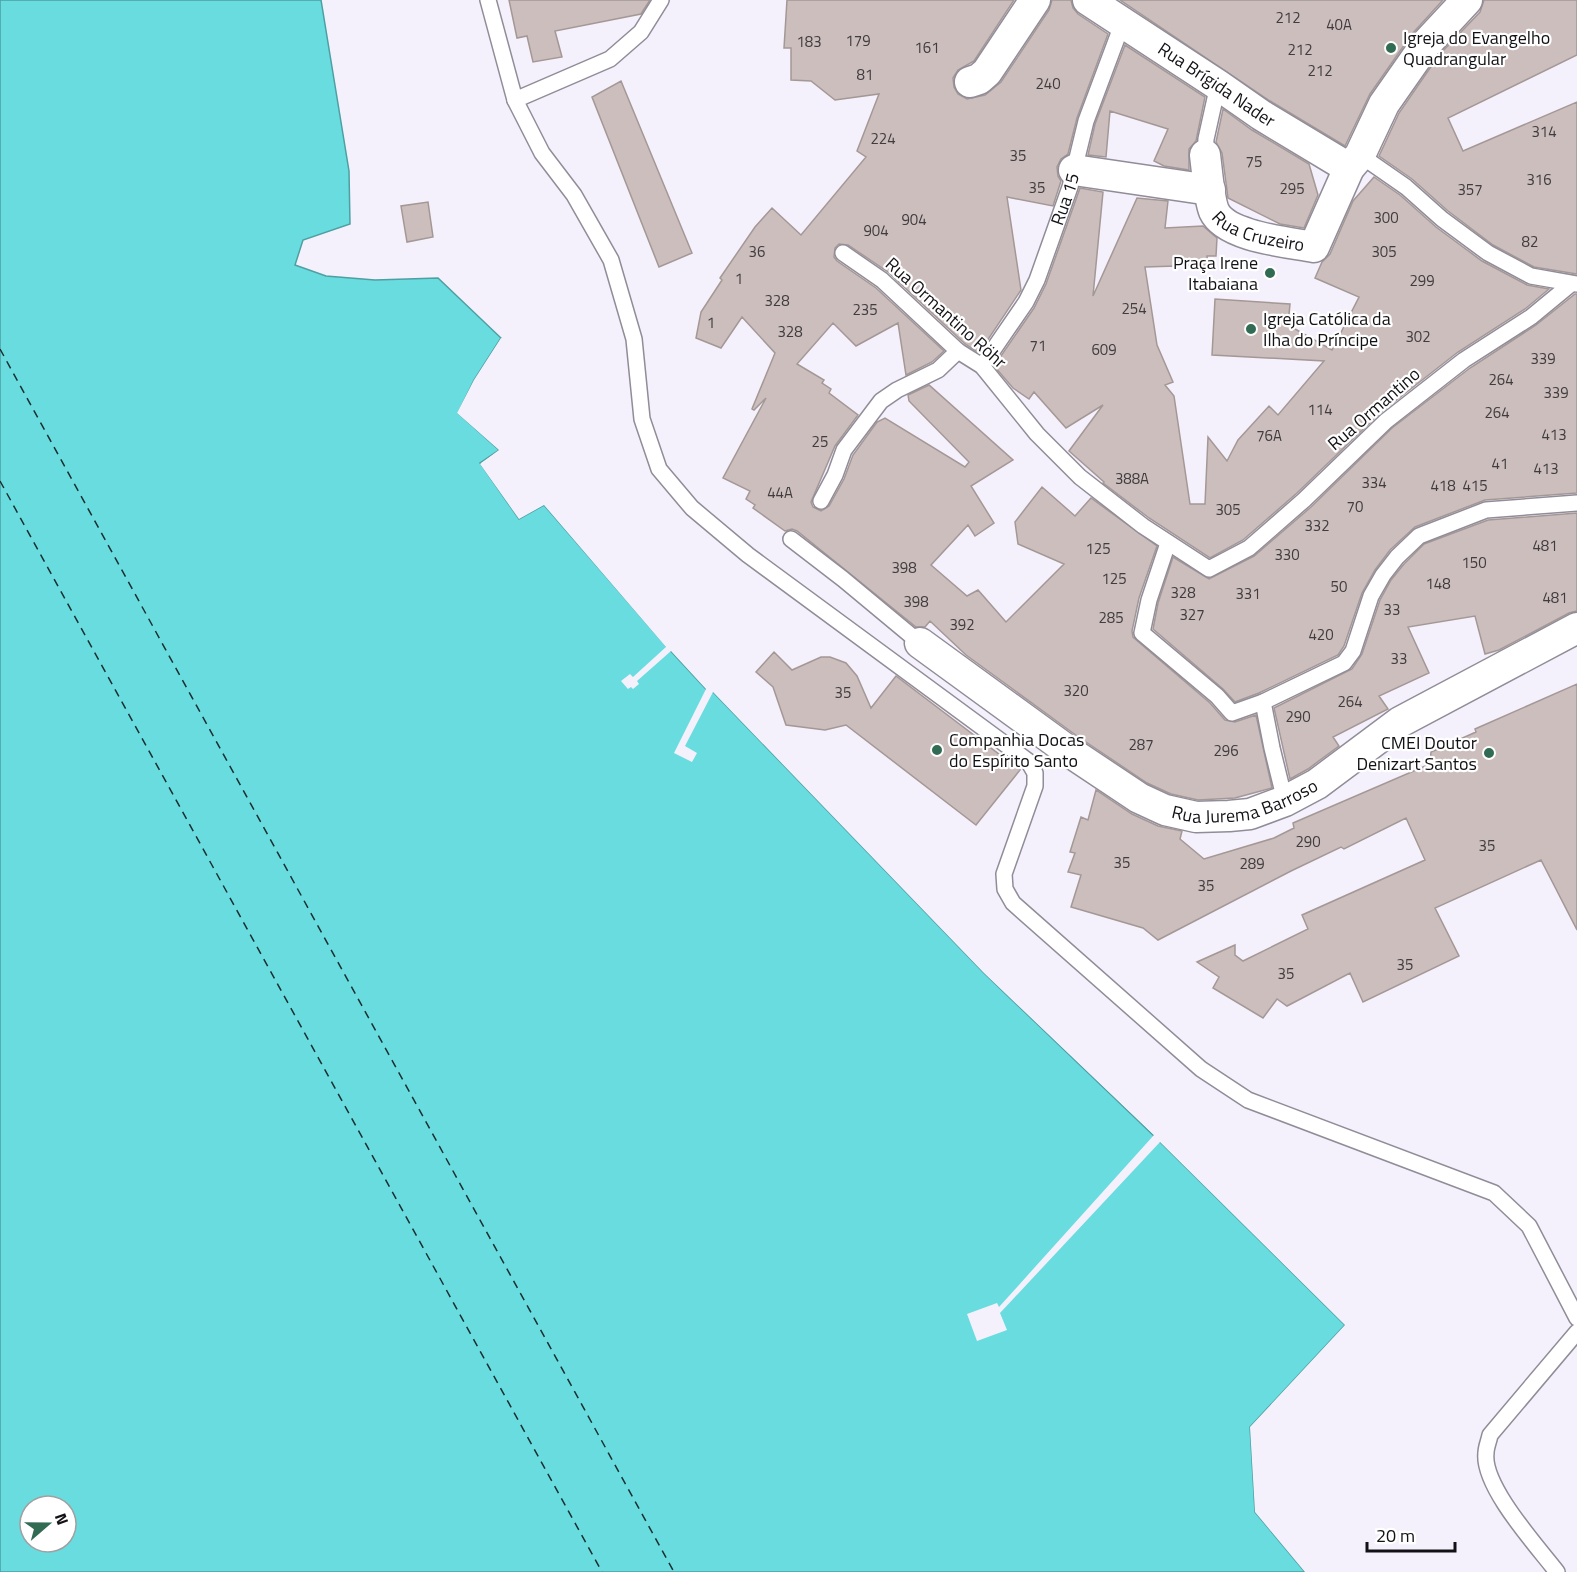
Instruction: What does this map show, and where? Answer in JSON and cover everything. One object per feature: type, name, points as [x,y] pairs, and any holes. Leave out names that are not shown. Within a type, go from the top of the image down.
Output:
[{"type":"street","points":[[969,82],[979,79],[987,72],[1035,0]]},
{"type":"street","name":"Rua Brígida Nader","points":[[1088,0],[1128,11],[1218,85],[1261,115],[1355,161]]},
{"type":"street","points":[[1355,161],[1390,95],[1426,44],[1467,0]]},
{"type":"street","name":"Rua Cruzeiro","points":[[1205,155],[1213,210],[1219,219],[1232,229],[1314,247],[1355,161]]},
{"type":"street","points":[[1074,170],[1210,190]]},
{"type":"street","name":"Rua Jurema Barroso","points":[[920,643],[1067,750],[1139,798],[1165,810],[1196,817],[1251,814],[1285,801],[1317,784],[1400,722],[1577,628]]},
{"type":"lane","points":[[488,0],[515,100],[542,153],[574,195],[611,260],[634,339],[642,419],[659,469],[692,508],[748,555],[1018,754],[1032,767],[1035,773],[1035,786],[1004,874],[1005,889],[1013,903],[1201,1069],[1248,1100],[1494,1193],[1529,1226],[1577,1318]]},
{"type":"lane","points":[[515,100],[610,59],[641,32],[661,0]]},
{"type":"lane","name":"Rua 15","points":[[982,366],[1032,291],[1070,188],[1086,121],[1128,11]]},
{"type":"lane","name":"Rua Cruzeiro","points":[[1205,155],[1206,139],[1218,85]]},
{"type":"lane","name":"Rua Brígida Nader","points":[[1355,161],[1407,187],[1442,219],[1488,253],[1531,276],[1574,284]]},
{"type":"lane","name":"Rua Ormantino Röhr","points":[[843,253],[882,280],[958,351],[982,366],[1037,434],[1059,457],[1123,512],[1209,568]]},
{"type":"lane","name":"Rua Ormantino","points":[[1209,568],[1249,548],[1304,500],[1386,421],[1464,360],[1531,317],[1574,284]]},
{"type":"lane","points":[[821,501],[835,475],[844,450],[881,401],[897,390],[938,370],[958,351]]},
{"type":"lane","points":[[1168,543],[1149,600],[1142,633],[1217,696],[1232,712],[1263,702],[1344,663],[1353,651],[1371,596],[1383,575],[1397,557],[1419,536],[1486,510],[1577,503]]},
{"type":"lane","points":[[791,539],[920,643]]},
{"type":"lane","points":[[1263,702],[1285,801]]},
{"type":"lane","points":[[1557,1572],[1508,1509],[1491,1479],[1485,1454],[1490,1435],[1577,1332]]},
{"type":"water","points":[[0,0],[321,0],[349,171],[350,224],[303,240],[295,265],[326,276],[375,280],[438,278],[501,338],[474,380],[458,413],[499,450],[480,463],[519,519],[544,505],[706,689],[713,692],[984,973],[1154,1136],[1345,1325],[1250,1427],[1255,1512],[1305,1572],[0,1572]]},
{"type":"pier","points":[[501,338],[504,339],[477,381],[461,412],[502,448],[501,452],[484,464],[520,515],[543,502],[546,503],[669,645],[986,971],[1156,1133],[1347,1323],[1347,1327],[1253,1428],[1258,1511],[1308,1572],[1305,1572],[1255,1512],[1250,1427],[1345,1325],[1160,1142],[1000,1313],[1007,1330],[977,1341],[967,1314],[997,1303],[999,1307],[1154,1135],[984,973],[713,692],[685,746],[697,753],[692,762],[674,753],[706,689],[671,651],[637,681],[639,684],[633,689],[631,687],[628,689],[621,681],[630,674],[633,677],[666,647],[544,505],[519,519],[480,464],[499,450],[457,413],[474,380]]},
{"type":"building","points":[[509,0],[650,0],[641,14],[555,31],[562,57],[533,62],[527,36],[517,38]]},
{"type":"building","points":[[787,0],[1014,0],[974,61],[958,70],[953,78],[958,94],[967,99],[985,95],[1001,82],[1049,10],[1052,0],[1071,0],[1078,14],[1108,34],[1077,118],[1068,154],[1061,159],[1057,167],[1061,181],[1053,206],[1007,197],[1021,290],[979,353],[964,343],[888,272],[848,245],[839,244],[835,248],[834,257],[837,261],[876,288],[944,351],[932,362],[906,375],[898,323],[856,346],[833,323],[797,364],[824,380],[822,383],[831,389],[829,393],[858,415],[835,446],[811,502],[813,507],[821,511],[829,506],[844,479],[853,455],[877,422],[885,418],[965,467],[969,462],[909,401],[908,395],[929,385],[1013,460],[971,486],[994,523],[975,536],[968,525],[931,565],[967,596],[978,590],[1006,622],[1064,564],[1018,544],[1015,522],[1042,487],[1075,516],[1091,498],[1157,546],[1139,598],[1132,631],[1133,637],[1210,703],[1225,720],[1235,722],[1256,715],[1272,788],[1235,798],[1198,800],[1171,794],[1147,783],[1077,736],[966,655],[930,621],[925,627],[916,627],[797,531],[792,529],[785,531],[753,508],[755,505],[746,499],[750,491],[723,478],[766,398],[754,410],[752,409],[775,353],[742,317],[721,348],[696,338],[701,312],[722,280],[720,278],[755,227],[772,208],[801,235],[866,157],[857,151],[879,94],[835,100],[811,81],[791,80],[791,48],[784,48]]},
{"type":"building","points":[[1120,0],[1443,0],[1412,34],[1370,94],[1345,146],[1270,101]]},
{"type":"building","points":[[1484,0],[1577,0],[1577,55],[1448,118],[1463,151],[1577,102],[1577,274],[1534,267],[1493,245],[1448,211],[1412,179],[1379,156],[1399,113],[1439,55],[1480,12]]},
{"type":"building","points":[[1125,45],[1205,97],[1196,141],[1189,149],[1189,170],[1164,166],[1154,161],[1168,129],[1110,111],[1106,157],[1088,155],[1095,124]]},
{"type":"building","points":[[621,81],[692,253],[659,267],[592,97]]},
{"type":"building","points":[[1223,109],[1252,130],[1309,164],[1318,195],[1304,228],[1280,224],[1228,198],[1222,153],[1216,142]]},
{"type":"building","points":[[1374,177],[1482,261],[1527,285],[1549,289],[1525,309],[1458,352],[1380,413],[1297,493],[1243,540],[1210,558],[1149,518],[1103,483],[1069,451],[1103,405],[1066,428],[1034,392],[1029,399],[1013,388],[994,366],[1034,308],[1046,284],[1080,188],[1103,192],[1093,296],[1137,198],[1168,201],[1165,228],[1203,226],[1217,238],[1216,256],[1207,256],[1208,265],[1145,267],[1157,345],[1173,382],[1165,385],[1174,396],[1190,504],[1205,504],[1208,437],[1227,461],[1238,440],[1269,406],[1278,415],[1324,361],[1212,355],[1215,299],[1290,304],[1288,325],[1332,350],[1359,297],[1315,278],[1322,262],[1330,254],[1353,201]]},
{"type":"building","points":[[428,202],[433,237],[407,242],[401,206]]},
{"type":"building","points":[[1577,294],[1577,493],[1485,500],[1415,527],[1390,550],[1375,570],[1362,593],[1344,646],[1338,655],[1235,702],[1153,629],[1158,603],[1173,557],[1209,579],[1254,556],[1311,507],[1392,428],[1470,368],[1536,325]]},
{"type":"building","points":[[1577,513],[1577,611],[1499,650],[1485,654],[1475,616],[1408,627],[1429,673],[1379,696],[1388,709],[1333,737],[1339,746],[1290,779],[1274,708],[1352,669],[1362,654],[1380,600],[1391,580],[1424,544],[1488,520]]},
{"type":"building","name":"Companhia Docas do Espírito Santo","points":[[774,652],[792,670],[821,657],[830,657],[846,663],[857,676],[871,708],[896,676],[1020,770],[976,825],[846,725],[825,730],[786,725],[773,687],[756,672]]},
{"type":"building","points":[[1577,684],[1577,930],[1541,860],[1435,908],[1459,956],[1363,1002],[1350,973],[1287,1006],[1277,999],[1263,1018],[1213,988],[1219,977],[1197,962],[1235,945],[1235,955],[1243,961],[1308,929],[1302,915],[1425,860],[1406,818],[1344,849],[1341,847],[1291,871],[1158,940],[1143,928],[1071,907],[1081,875],[1068,872],[1075,853],[1070,852],[1081,817],[1088,820],[1096,790],[1132,814],[1158,826],[1182,831],[1180,839],[1204,859],[1274,838],[1294,828],[1293,823],[1430,764],[1431,752],[1476,732],[1475,729]]},
{"type":"ferry route","points":[[0,349],[674,1572]]},
{"type":"ferry route","points":[[0,481],[602,1572]]},
{"type":"place","name":"Igreja do Evangelho Quadrangular","points":[[1391,48]]},
{"type":"place","name":"Praça Irene Itabaiana","points":[[1270,273]]},
{"type":"place","name":"Igreja Católica da Ilha do Príncipe","points":[[1251,329]]},
{"type":"place","name":"Companhia Docas do Espírito Santo","points":[[937,750]]},
{"type":"place","name":"CMEI Doutor Denizart Santos","points":[[1489,753]]}]
